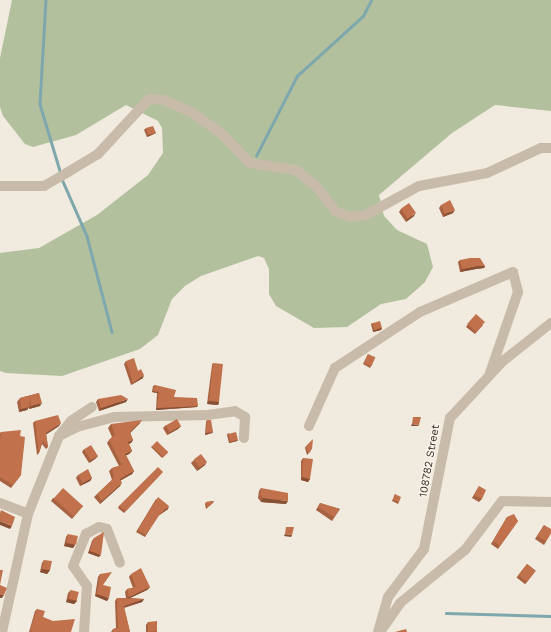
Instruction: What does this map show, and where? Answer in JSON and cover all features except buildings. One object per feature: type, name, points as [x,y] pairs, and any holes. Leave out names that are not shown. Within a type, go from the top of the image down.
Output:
[{"type":"street","points":[[0,186],[44,186],[68,172],[98,154],[149,98],[164,100],[193,112],[221,133],[250,162],[296,170],[316,186],[336,212],[350,217],[366,215],[419,186],[487,173],[541,148],[551,148]]},
{"type":"street","points":[[309,426],[335,368],[420,312],[513,272],[517,277],[518,292],[490,373]]},
{"type":"street","name":"108782 Street","points":[[379,632],[388,597],[424,549],[448,422],[490,373],[551,323]]},
{"type":"street","points":[[2,632],[28,514],[59,436],[72,421],[92,407]]},
{"type":"street","points":[[59,436],[77,427],[115,417],[208,415],[235,410],[245,417],[244,438]]},
{"type":"street","points":[[379,632],[400,604],[465,550],[502,500],[551,502]]},
{"type":"street","points":[[0,503],[28,514]]},
{"type":"street","points":[[84,632],[87,586],[73,566],[86,534],[99,527],[107,529],[120,563]]},
{"type":"green space","points":[[12,0],[551,0],[551,111],[495,105],[452,133],[379,195],[384,216],[397,230],[427,244],[433,267],[425,282],[406,299],[381,304],[347,327],[314,328],[276,306],[269,294],[269,269],[264,258],[258,256],[201,276],[185,286],[172,299],[158,335],[140,349],[62,376],[6,373],[0,371],[0,253],[39,248],[97,215],[148,175],[163,153],[162,128],[158,121],[126,105],[76,135],[33,147],[25,144],[3,116],[0,107],[0,58]]},
{"type":"waterway","points":[[46,0],[40,104],[61,174]]},
{"type":"waterway","points":[[256,156],[297,76],[363,16],[371,0]]},
{"type":"waterway","points":[[62,179],[87,236],[112,332]]},
{"type":"waterway","points":[[446,613],[551,616]]}]
